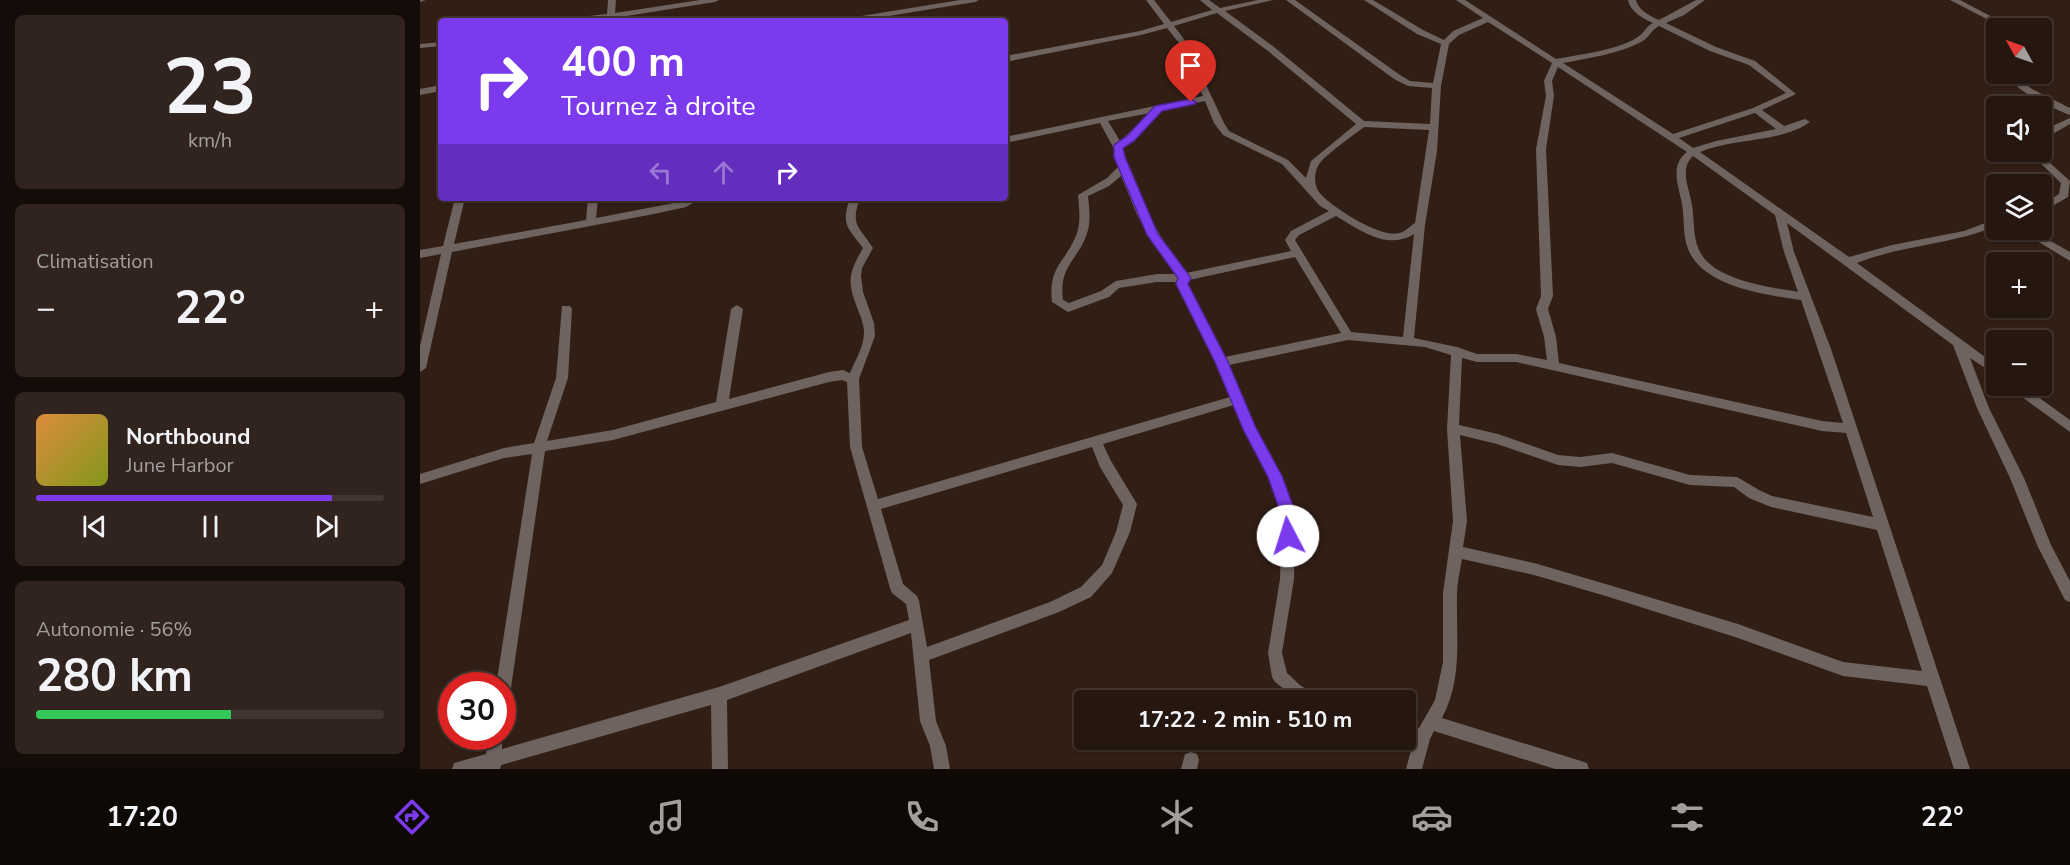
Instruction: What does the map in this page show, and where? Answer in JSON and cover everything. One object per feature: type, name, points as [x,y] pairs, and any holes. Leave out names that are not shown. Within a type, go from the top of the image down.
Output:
[{"type":"street","points":[[610,18],[612,0]]},
{"type":"street","points":[[616,18],[715,0]]},
{"type":"street","points":[[869,18],[975,0]]},
{"type":"street","points":[[1150,0],[1183,43],[1187,62],[1197,74],[1218,123],[1226,133],[1284,162],[1335,212],[1369,231],[1388,237],[1401,237],[1420,225]]},
{"type":"street","points":[[1204,0],[1220,10],[1362,124],[1434,127]]},
{"type":"street","points":[[1008,58],[1169,26],[1220,10],[1269,0]]},
{"type":"street","points":[[1290,0],[1396,77],[1408,83],[1437,86]]},
{"type":"street","points":[[1368,0],[1420,32],[1445,43]]},
{"type":"street","points":[[1460,0],[1672,137],[1986,363]]},
{"type":"street","points":[[1632,0],[1633,5],[1640,12],[1660,23],[1707,46],[1752,63],[1792,94],[1756,110],[1672,137]]},
{"type":"street","points":[[1557,61],[1595,55],[1634,42],[1642,38],[1647,29],[1701,0]]},
{"type":"street","points":[[1953,0],[1989,18]]},
{"type":"street","points":[[1408,341],[1437,86],[1445,43],[1456,33],[1490,18]]},
{"type":"street","points":[[420,46],[438,44]]},
{"type":"street","points":[[1553,366],[1550,337],[1542,309],[1547,296],[1541,149],[1550,96],[1548,81],[1557,61]]},
{"type":"street","points":[[2020,84],[2070,112]]},
{"type":"street","points":[[420,92],[438,89]]},
{"type":"street","points":[[1008,139],[1208,98]]},
{"type":"street","points":[[1118,147],[1159,108]]},
{"type":"street","points":[[1756,110],[1783,130]]},
{"type":"street","points":[[1103,120],[1118,147],[1123,167],[1153,235],[1184,278]]},
{"type":"street","points":[[2052,129],[2070,121]]},
{"type":"street","points":[[1805,122],[1783,130],[1718,143],[1692,153],[1681,164],[1681,176],[1688,206],[1692,248],[1697,260],[1732,281],[1752,288],[1806,297]]},
{"type":"street","points":[[1312,191],[1310,176],[1314,163],[1362,124]]},
{"type":"street","points":[[2045,162],[2068,182],[2064,195],[2052,203]]},
{"type":"street","points":[[1123,167],[1118,175],[1106,184],[1083,195],[1083,233],[1056,276],[1055,288],[1058,302],[1068,308],[1105,294],[1116,285],[1157,278],[1184,278],[1297,253]]},
{"type":"street","points":[[420,368],[435,315],[445,249],[459,201]]},
{"type":"street","points":[[591,223],[593,201]]},
{"type":"street","points":[[420,254],[663,209],[688,201]]},
{"type":"street","points":[[854,201],[849,215],[850,227],[868,248],[857,268],[855,286],[867,313],[870,334],[853,379],[855,447],[897,588],[912,601],[917,624],[928,721],[938,746],[942,769]]},
{"type":"street","points":[[1335,212],[1295,233],[1290,240],[1348,336]]},
{"type":"street","points":[[1780,215],[1789,252],[1850,428],[1962,769]]},
{"type":"street","points":[[1848,262],[1865,254],[1967,234],[1986,226]]},
{"type":"street","points":[[2041,240],[2070,257]]},
{"type":"street","points":[[1184,278],[1182,284],[1222,362],[1250,429],[1275,476],[1289,514],[1287,579],[1275,652],[1280,677],[1295,690]]},
{"type":"street","points":[[506,672],[539,447],[562,378],[566,309]]},
{"type":"street","points":[[722,406],[737,309]]},
{"type":"street","points":[[1222,362],[1348,336],[1373,340],[1408,341],[1458,351],[1477,358],[1516,358],[1822,426],[1850,428]]},
{"type":"street","points":[[1958,341],[1983,408],[2045,547],[2070,595]]},
{"type":"street","points":[[1414,769],[1427,729],[1442,702],[1451,662],[1450,593],[1460,521],[1453,429],[1458,351]]},
{"type":"street","points":[[420,479],[482,459],[613,435],[829,377],[843,375],[853,379]]},
{"type":"street","points":[[2028,396],[2070,427]]},
{"type":"street","points":[[872,507],[1239,399]]},
{"type":"street","points":[[1453,429],[1498,439],[1558,460],[1580,462],[1612,458],[1690,480],[1737,482],[1754,494],[1771,501],[1881,525]]},
{"type":"street","points":[[921,656],[1054,607],[1086,592],[1107,569],[1123,532],[1131,504],[1105,463],[1096,441]]},
{"type":"street","points":[[1455,551],[1534,569],[1609,591],[1738,631],[1843,669],[1932,679]]},
{"type":"street","points":[[460,769],[493,764],[719,695],[917,624]]},
{"type":"street","points":[[719,695],[720,769]]},
{"type":"street","points":[[1416,732],[1427,729],[1581,769]]},
{"type":"route","points":[[1191,102],[1159,108],[1118,147],[1119,157],[1153,235],[1184,278],[1182,284],[1222,362],[1250,429],[1275,476],[1289,514],[1288,536]]}]
